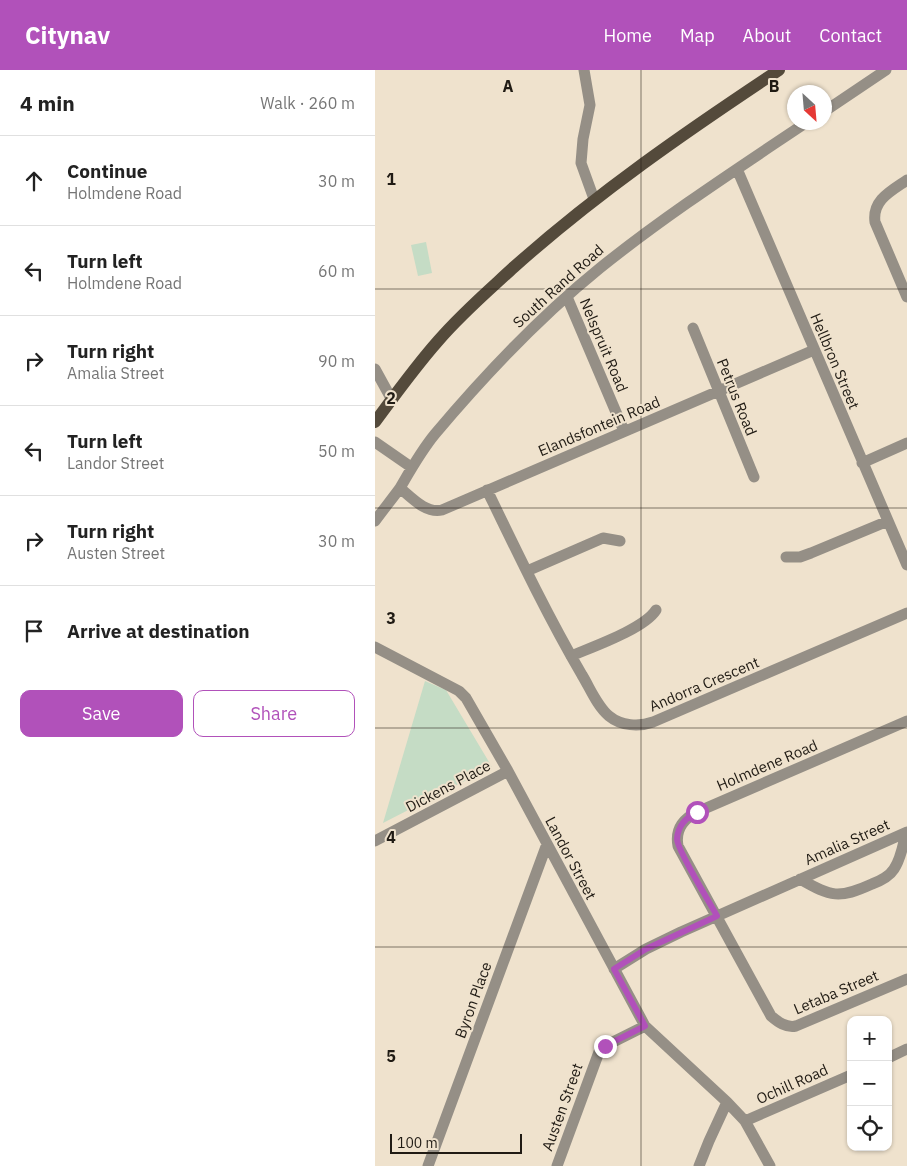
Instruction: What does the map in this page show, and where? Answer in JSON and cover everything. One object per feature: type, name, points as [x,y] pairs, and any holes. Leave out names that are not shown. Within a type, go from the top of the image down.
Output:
[{"type":"main road","points":[[375,422],[438,340],[544,240],[594,199],[678,138],[779,70]]},
{"type":"street","points":[[584,70],[590,104],[583,139],[581,163],[594,199]]},
{"type":"street","points":[[832,106],[886,70]]},
{"type":"street","name":"South Rand Road","points":[[375,521],[400,488],[423,449],[459,407],[513,349],[567,297],[647,231],[795,130]]},
{"type":"street","name":"Hellbron Street","points":[[737,169],[907,565]]},
{"type":"street","points":[[907,180],[883,196],[877,205],[875,213],[875,222],[907,297]]},
{"type":"street","name":"Nelspruit Road","points":[[567,297],[625,431]]},
{"type":"street","name":"Petrus Road","points":[[693,328],[755,477]]},
{"type":"street","name":"Elandsfontein Road","points":[[400,488],[427,509],[433,511],[447,508],[814,350]]},
{"type":"street","points":[[375,370],[392,400]]},
{"type":"street","points":[[375,442],[411,467]]},
{"type":"street","points":[[862,463],[907,444]]},
{"type":"street","name":"Andorra Crescent","points":[[487,490],[571,656],[602,708],[611,717],[631,725],[645,725],[907,613]]},
{"type":"street","points":[[786,557],[811,553],[888,521]]},
{"type":"street","points":[[527,571],[603,538],[620,541]]},
{"type":"street","points":[[571,656],[640,625],[651,617],[656,610]]},
{"type":"street","name":"Landor Street","points":[[375,647],[462,693],[508,771],[645,1026],[745,1121],[770,1166]]},
{"type":"street","name":"Holmdene Road","points":[[717,916],[678,846],[679,830],[684,820],[697,812],[907,721]]},
{"type":"street","name":"Dickens Place","points":[[375,842],[508,771]]},
{"type":"street","name":"Amalia Street","points":[[800,880],[830,894],[843,895],[861,889],[891,873],[899,860],[907,832]]},
{"type":"street","name":"Amalia Street","points":[[614,969],[646,949],[907,832]]},
{"type":"street","name":"Byron Place","points":[[428,1166],[547,844]]},
{"type":"street","name":"Letaba Street","points":[[717,916],[771,1016],[789,1026],[799,1025],[907,979]]},
{"type":"street","name":"Austen Street","points":[[557,1166],[599,1052],[605,1046],[645,1026]]},
{"type":"street","points":[[892,1056],[907,1049]]},
{"type":"street","name":"Ochill Road","points":[[745,1121],[847,1077]]},
{"type":"street","points":[[699,1166],[727,1102]]},
{"type":"green space","points":[[426,242],[432,273],[418,276],[411,245]]},
{"type":"green space","points":[[425,681],[446,690],[492,767],[383,823]]},
{"type":"route","points":[[605,1046],[645,1026],[614,969],[646,949],[717,916],[678,846],[679,830],[684,820],[697,812]]}]
